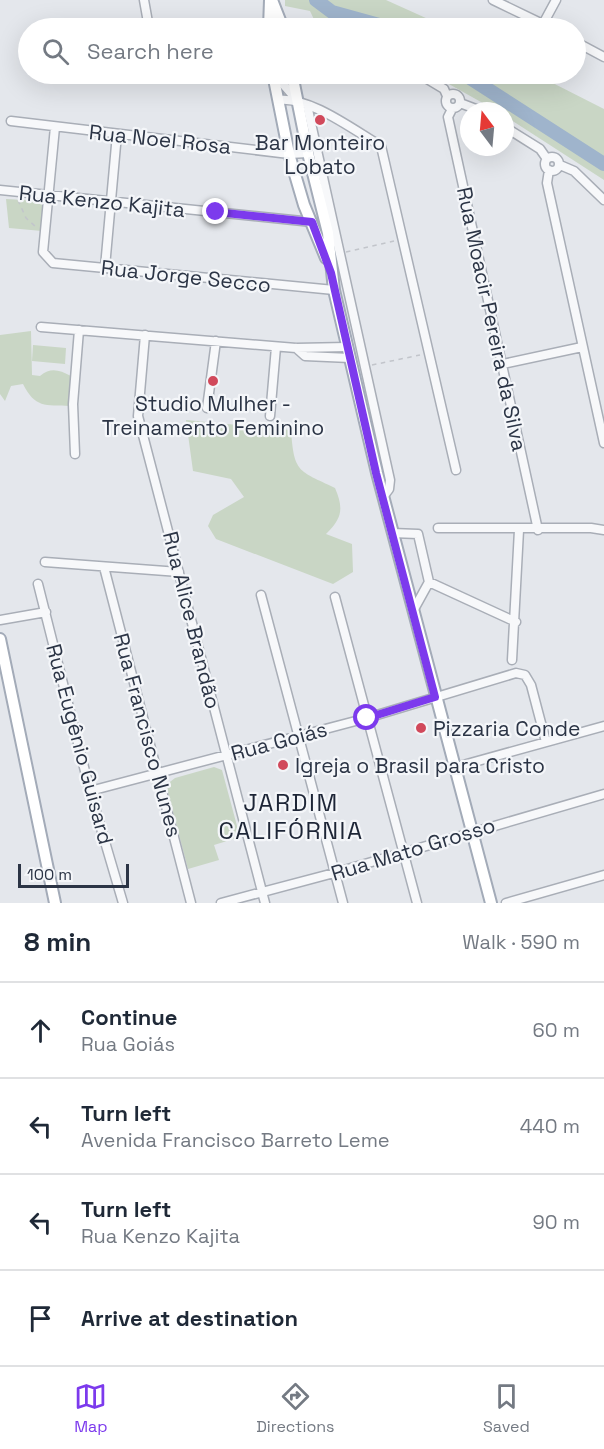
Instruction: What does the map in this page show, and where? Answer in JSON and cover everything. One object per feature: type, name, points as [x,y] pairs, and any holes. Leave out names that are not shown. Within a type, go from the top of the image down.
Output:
[{"type":"main road","points":[[269,18],[271,0]]},
{"type":"main road","points":[[271,0],[279,18]]},
{"type":"main road","points":[[275,84],[289,154],[331,273]]},
{"type":"main road","points":[[295,84],[302,103],[308,153],[328,233],[331,273],[348,353],[392,533],[491,903]]},
{"type":"main road","points":[[0,639],[55,903]]},
{"type":"street","points":[[144,0],[147,18]]},
{"type":"street","points":[[492,0],[530,18]]},
{"type":"street","points":[[550,18],[556,0]]},
{"type":"street","points":[[586,47],[604,57]]},
{"type":"street","points":[[283,84],[302,103],[381,147],[456,470]]},
{"type":"street","points":[[436,84],[444,89],[447,96],[446,104],[452,109],[460,103],[454,94],[447,96]]},
{"type":"street","points":[[279,100],[302,103]]},
{"type":"street","points":[[302,103],[340,254],[390,480],[389,489],[383,497]]},
{"type":"street","name":"Rua Moacir Pereira da Silva","points":[[452,109],[447,117],[538,530]]},
{"type":"street","name":"Rua Noel Rosa","points":[[11,121],[289,154],[308,153]]},
{"type":"street","points":[[45,229],[55,127]]},
{"type":"street","points":[[514,133],[540,149],[547,159],[545,163],[549,170],[548,183],[604,443]]},
{"type":"street","points":[[105,267],[117,134]]},
{"type":"street","points":[[547,159],[555,157],[560,165],[574,171],[604,200]]},
{"type":"street","points":[[549,170],[554,171],[560,165]]},
{"type":"street","name":"Rua Kenzo Kajita","points":[[0,190],[312,222]]},
{"type":"street","name":"Rua Jorge Secco","points":[[45,229],[43,252],[53,263],[66,266],[105,267],[334,290]]},
{"type":"street","points":[[41,327],[348,353]]},
{"type":"street","points":[[75,454],[73,404],[79,330]]},
{"type":"street","name":"Rua Alice Brandão","points":[[145,335],[138,416],[266,903]]},
{"type":"street","points":[[207,408],[216,341]]},
{"type":"street","points":[[270,416],[276,347]]},
{"type":"street","points":[[503,364],[582,347]]},
{"type":"street","points":[[438,528],[538,530],[591,528],[604,525]]},
{"type":"street","points":[[591,528],[604,530]]},
{"type":"street","points":[[512,660],[516,622],[519,530]]},
{"type":"street","points":[[392,533],[418,534],[429,582],[413,611]]},
{"type":"street","points":[[45,562],[179,572]]},
{"type":"street","name":"Rua Francisco Nunes","points":[[104,567],[191,903]]},
{"type":"street","points":[[429,582],[516,622]]},
{"type":"street","name":"Rua Eugênio Guisard","points":[[38,584],[90,791],[123,903]]},
{"type":"street","points":[[261,595],[296,736],[342,903]]},
{"type":"street","points":[[335,597],[417,903]]},
{"type":"street","points":[[0,620],[46,612]]},
{"type":"street","name":"Rua Goiás","points":[[90,791],[367,718],[516,673],[525,675],[531,685],[546,742]]},
{"type":"street","points":[[456,767],[604,726]]},
{"type":"street","name":"Rua Mato Grosso","points":[[221,903],[334,873],[604,794]]},
{"type":"street","points":[[506,903],[604,875]]},
{"type":"path","points":[[17,193],[19,207],[26,218],[33,226],[45,229]]},
{"type":"path","points":[[340,254],[402,239]]},
{"type":"path","points":[[365,367],[429,353]]},
{"type":"green space","points":[[285,0],[386,0],[426,18],[313,18],[310,11],[285,6]]},
{"type":"green space","points":[[449,84],[555,84],[604,109],[604,180],[514,122],[514,102],[481,102]]},
{"type":"green space","points":[[6,199],[42,201],[42,231],[9,228]]},
{"type":"green space","points":[[31,331],[32,375],[40,376],[55,370],[71,376],[70,406],[42,404],[27,392],[23,384],[11,386],[5,401],[0,394],[0,335]]},
{"type":"green space","points":[[33,345],[66,348],[65,364],[32,361]]},
{"type":"green space","points":[[186,420],[291,430],[296,463],[306,473],[335,488],[340,502],[340,513],[326,534],[352,544],[353,572],[333,584],[216,539],[208,526],[213,515],[244,497],[231,479],[193,471]]},
{"type":"green space","points":[[214,767],[222,770],[240,837],[214,845],[219,860],[188,869],[166,785],[175,778]]},
{"type":"waterway","points":[[316,0],[332,12],[354,18]]},
{"type":"waterway","points":[[480,84],[604,164]]},
{"type":"place","name":"Bar Monteiro Lobato","points":[[320,120]]},
{"type":"place","name":"Studio Mulher - Treinamento Feminino","points":[[213,381]]},
{"type":"place","name":"Pizzaria Conde","points":[[421,728]]},
{"type":"place","name":"Igreja o Brasil para Cristo","points":[[283,765]]},
{"type":"district","name":"JARDIM CALIFÓRNIA","points":[[291,816]]},
{"type":"route","points":[[216,212],[312,222],[331,273],[376,473],[435,697],[367,718]]}]
